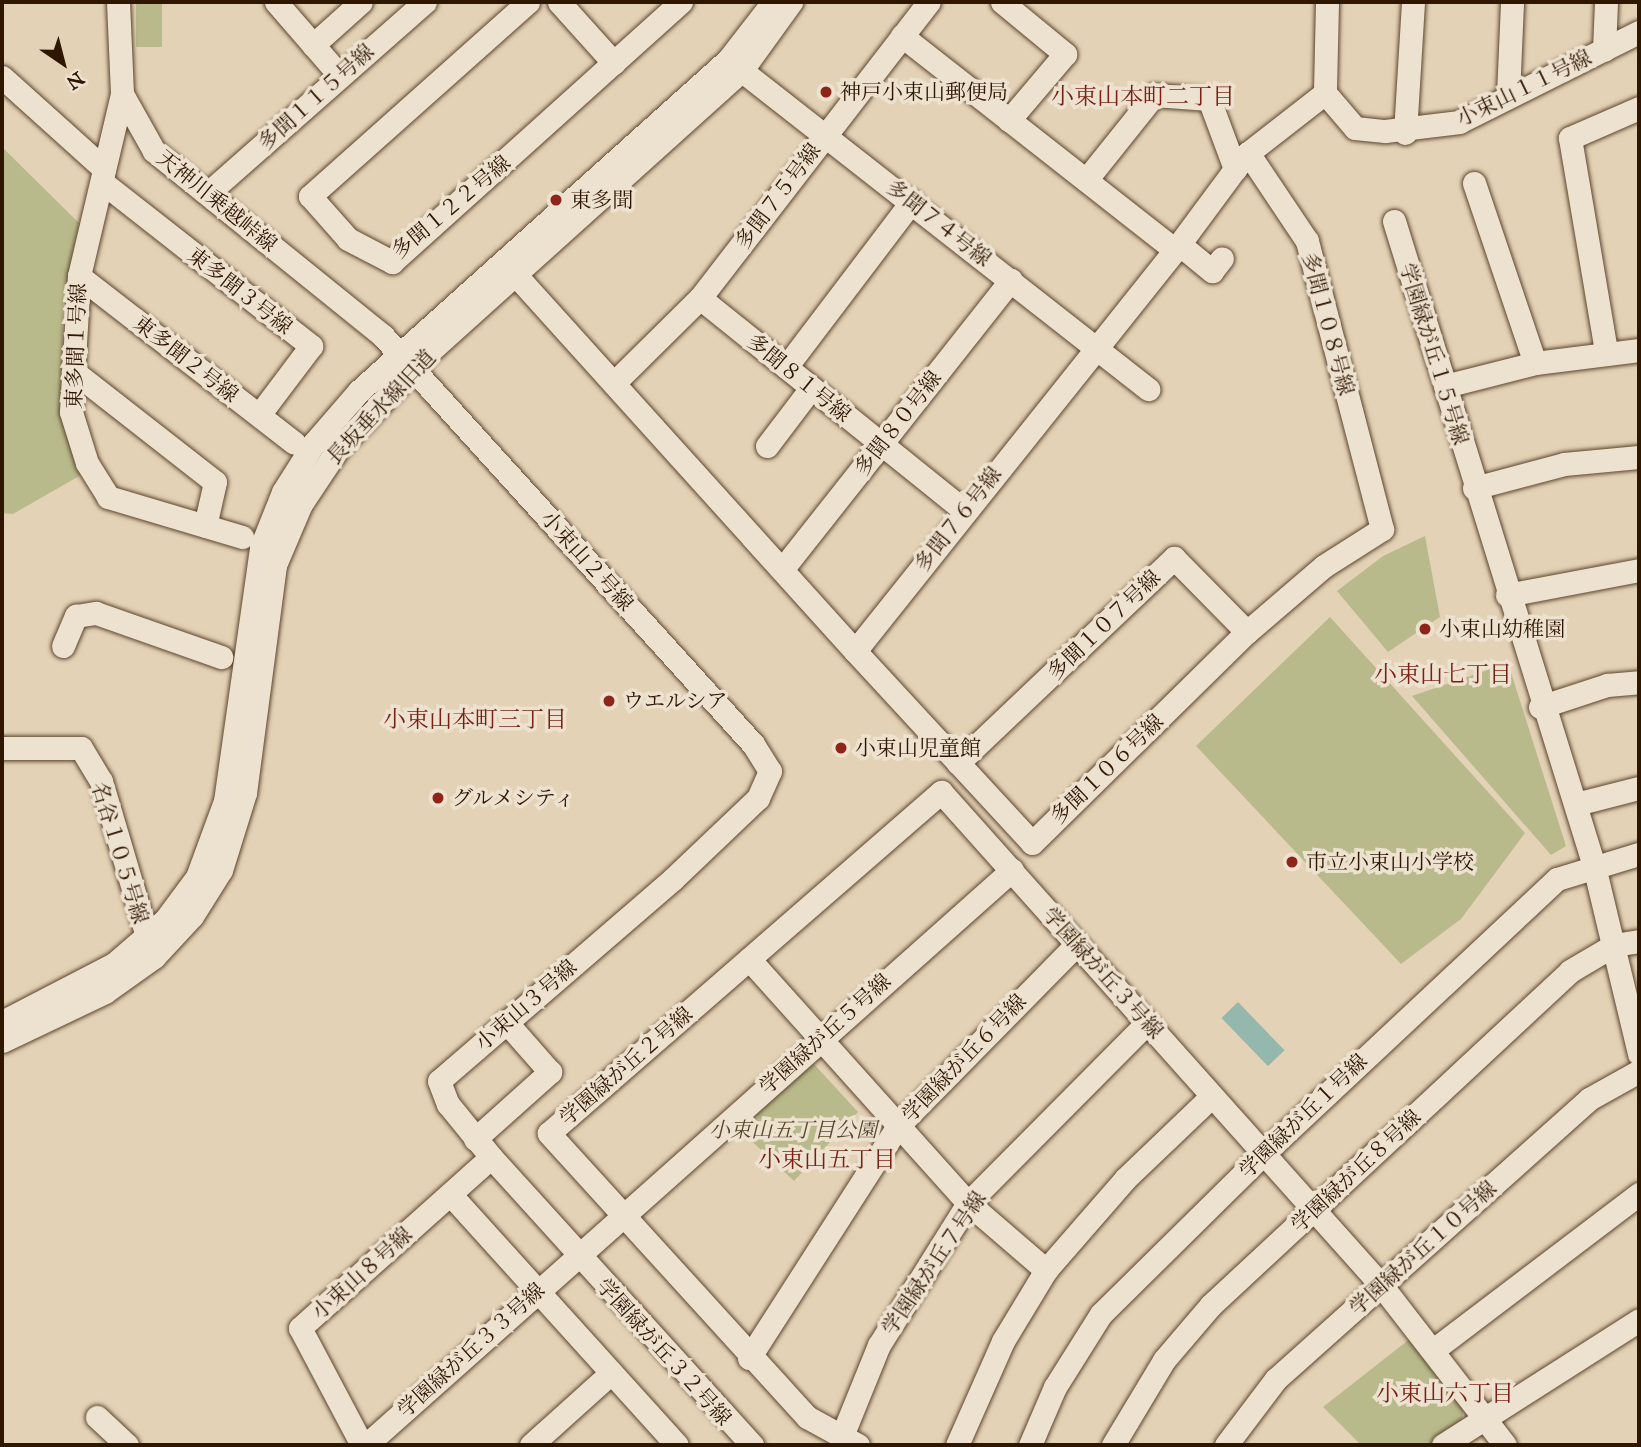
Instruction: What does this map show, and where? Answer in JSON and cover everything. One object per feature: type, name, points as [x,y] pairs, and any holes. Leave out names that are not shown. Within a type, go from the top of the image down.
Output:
[{"type":"street","name":"天神川乗越峠線","points":[[118,2],[122,94],[154,151],[208,193],[407,362]]},
{"type":"street","points":[[276,2],[340,76]]},
{"type":"street","points":[[313,45],[361,2]]},
{"type":"street","name":"多聞１１５号線","points":[[208,193],[425,2]]},
{"type":"street","name":"多聞１２２号線","points":[[528,2],[310,195],[348,239],[392,262],[681,2]]},
{"type":"street","points":[[559,2],[614,63]]},
{"type":"street","name":"長坂垂水線旧道","points":[[735,65],[773,2]]},
{"type":"street","name":"長坂垂水線旧道","points":[[2,1041],[105,992],[150,948],[197,877],[218,827],[232,762],[254,576],[283,492],[314,443],[735,65],[791,2]]},
{"type":"street","name":"多聞７５号線","points":[[616,381],[700,298],[929,2]]},
{"type":"street","points":[[1002,2],[1065,54],[1009,120]]},
{"type":"street","points":[[1325,93],[1327,2]]},
{"type":"street","points":[[1405,133],[1413,2]]},
{"type":"street","points":[[1508,95],[1512,2]]},
{"type":"street","points":[[1604,50],[1606,2]]},
{"type":"street","name":"小束山１１号線","points":[[1325,93],[1355,128],[1405,133],[1459,122],[1508,95],[1639,32]]},
{"type":"street","points":[[902,36],[1086,180],[1177,247],[1212,271],[1222,258]]},
{"type":"street","name":"多聞７４号線","points":[[735,65],[912,201],[1148,389]]},
{"type":"street","points":[[2,77],[103,176]]},
{"type":"street","name":"多聞７６号線","points":[[855,651],[964,510],[1177,247],[1242,161],[1325,93]]},
{"type":"street","name":"東多聞１号線","points":[[122,94],[79,276],[71,412],[87,463],[108,498],[242,537]]},
{"type":"street","name":"多聞１０８号線","points":[[1086,180],[1154,95],[1209,99],[1242,161],[1307,242],[1382,529]]},
{"type":"street","points":[[1606,351],[1570,138],[1639,108]]},
{"type":"street","name":"東多聞３号線","points":[[103,176],[311,346],[259,415]]},
{"type":"street","points":[[1474,183],[1535,363]]},
{"type":"street","points":[[786,368],[912,201]]},
{"type":"street","name":"学園緑が丘１５号線","points":[[1394,221],[1420,273],[1445,386],[1474,488],[1541,707],[1576,804],[1594,866],[1639,1054]]},
{"type":"street","points":[[509,269],[616,381],[784,567],[855,651]]},
{"type":"street","name":"東多聞２号線","points":[[79,276],[294,443]]},
{"type":"street","name":"多聞８０号線","points":[[784,567],[1011,280]]},
{"type":"street","name":"多聞８１号線","points":[[700,298],[964,510]]},
{"type":"street","points":[[1445,386],[1535,363],[1606,351],[1639,350]]},
{"type":"street","name":"小束山２号線","points":[[407,362],[753,744],[770,771]]},
{"type":"street","points":[[73,371],[215,482],[205,526]]},
{"type":"street","points":[[767,446],[811,388]]},
{"type":"street","points":[[1474,488],[1564,464],[1639,457]]},
{"type":"street","name":"多聞１０６号線","points":[[855,651],[1032,843],[1247,632],[1324,566],[1382,529]]},
{"type":"street","name":"多聞１０７号線","points":[[958,763],[1174,558],[1247,632]]},
{"type":"street","points":[[1507,595],[1639,570]]},
{"type":"street","points":[[63,646],[76,616],[96,613],[221,657]]},
{"type":"street","points":[[1541,707],[1607,685],[1639,682]]},
{"type":"street","name":"名谷１０５号線","points":[[2,748],[81,748],[101,781],[150,948]]},
{"type":"street","name":"小束山３号線","points":[[578,1256],[475,1139],[439,1081],[673,879],[758,798],[770,771]]},
{"type":"street","points":[[1576,804],[1639,788]]},
{"type":"street","name":"学園緑が丘３号線","points":[[941,792],[1381,1284],[1436,1348],[1505,1445]]},
{"type":"street","name":"学園緑が丘２号線","points":[[850,1441],[807,1417],[749,1358],[549,1133],[941,792]]},
{"type":"street","name":"学園緑が丘１号線","points":[[1030,1445],[1055,1387],[1101,1314],[1263,1154],[1507,919],[1557,879],[1639,854]]},
{"type":"street","name":"学園緑が丘５号線","points":[[578,1256],[820,1037],[1012,870]]},
{"type":"street","name":"学園緑が丘８号線","points":[[1113,1445],[1164,1360],[1203,1314],[1570,971],[1614,945],[1639,941]]},
{"type":"street","name":"学園緑が丘６号線","points":[[749,1358],[898,1126],[1077,943]]},
{"type":"street","name":"長坂垂水線旧道","points":[[2,1022],[150,948]]},
{"type":"street","points":[[749,959],[968,1203],[1046,1270]]},
{"type":"street","points":[[475,1139],[550,1072],[506,1022]]},
{"type":"street","name":"学園緑が丘７号線","points":[[850,1441],[879,1345],[968,1203],[1147,1023]]},
{"type":"street","name":"学園緑が丘１０号線","points":[[1226,1445],[1276,1379],[1589,1099],[1639,1071]]},
{"type":"street","points":[[957,1445],[1003,1341],[1046,1270],[1125,1179],[1212,1096]]},
{"type":"street","name":"小束山８号線","points":[[364,1445],[300,1328],[491,1157]]},
{"type":"street","points":[[450,1194],[677,1445]]},
{"type":"street","points":[[1436,1348],[1639,1194]]},
{"type":"street","name":"学園緑が丘３３号線","points":[[364,1445],[578,1256]]},
{"type":"street","name":"学園緑が丘３２号線","points":[[578,1256],[752,1445]]},
{"type":"street","points":[[1443,1445],[1483,1415],[1618,1339],[1639,1320]]},
{"type":"street","points":[[531,1445],[611,1373]]},
{"type":"street","points":[[97,1417],[127,1445]]},
{"type":"green space","points":[[136,2],[162,2],[162,47],[136,47]]},
{"type":"green space","points":[[2,147],[79,223],[63,299],[61,409],[81,475],[13,514],[2,513]]},
{"type":"green space","points":[[1425,536],[1440,617],[1388,652],[1337,591],[1383,556]]},
{"type":"green space","points":[[1330,617],[1525,833],[1461,919],[1401,964],[1196,746]]},
{"type":"green space","points":[[1508,663],[1566,846],[1551,855],[1412,696]]},
{"type":"green space","name":"小束山五丁目公園","points":[[813,1063],[858,1112],[794,1181],[740,1130]]},
{"type":"green space","points":[[1411,1338],[1464,1404],[1461,1424],[1430,1445],[1361,1445],[1323,1407]]},
{"type":"water","points":[[1238,1002],[1285,1050],[1268,1066],[1221,1018]]},
{"type":"place","name":"神戸小束山郵便局","points":[[826,92]]},
{"type":"place","name":"東多聞","points":[[556,200]]},
{"type":"place","name":"小束山幼稚園","points":[[1425,629]]},
{"type":"place","name":"ウエルシア","points":[[609,701]]},
{"type":"place","name":"小束山児童館","points":[[841,748]]},
{"type":"place","name":"グルメシティ","points":[[438,798]]},
{"type":"place","name":"市立小束山小学校","points":[[1292,862]]},
{"type":"district","name":"小束山本町二丁目","points":[[1143,96]]},
{"type":"district","name":"小束山七丁目","points":[[1443,674]]},
{"type":"district","name":"小束山本町三丁目","points":[[475,719]]},
{"type":"district","name":"小束山五丁目","points":[[827,1159]]},
{"type":"district","name":"小束山六丁目","points":[[1445,1393]]}]
